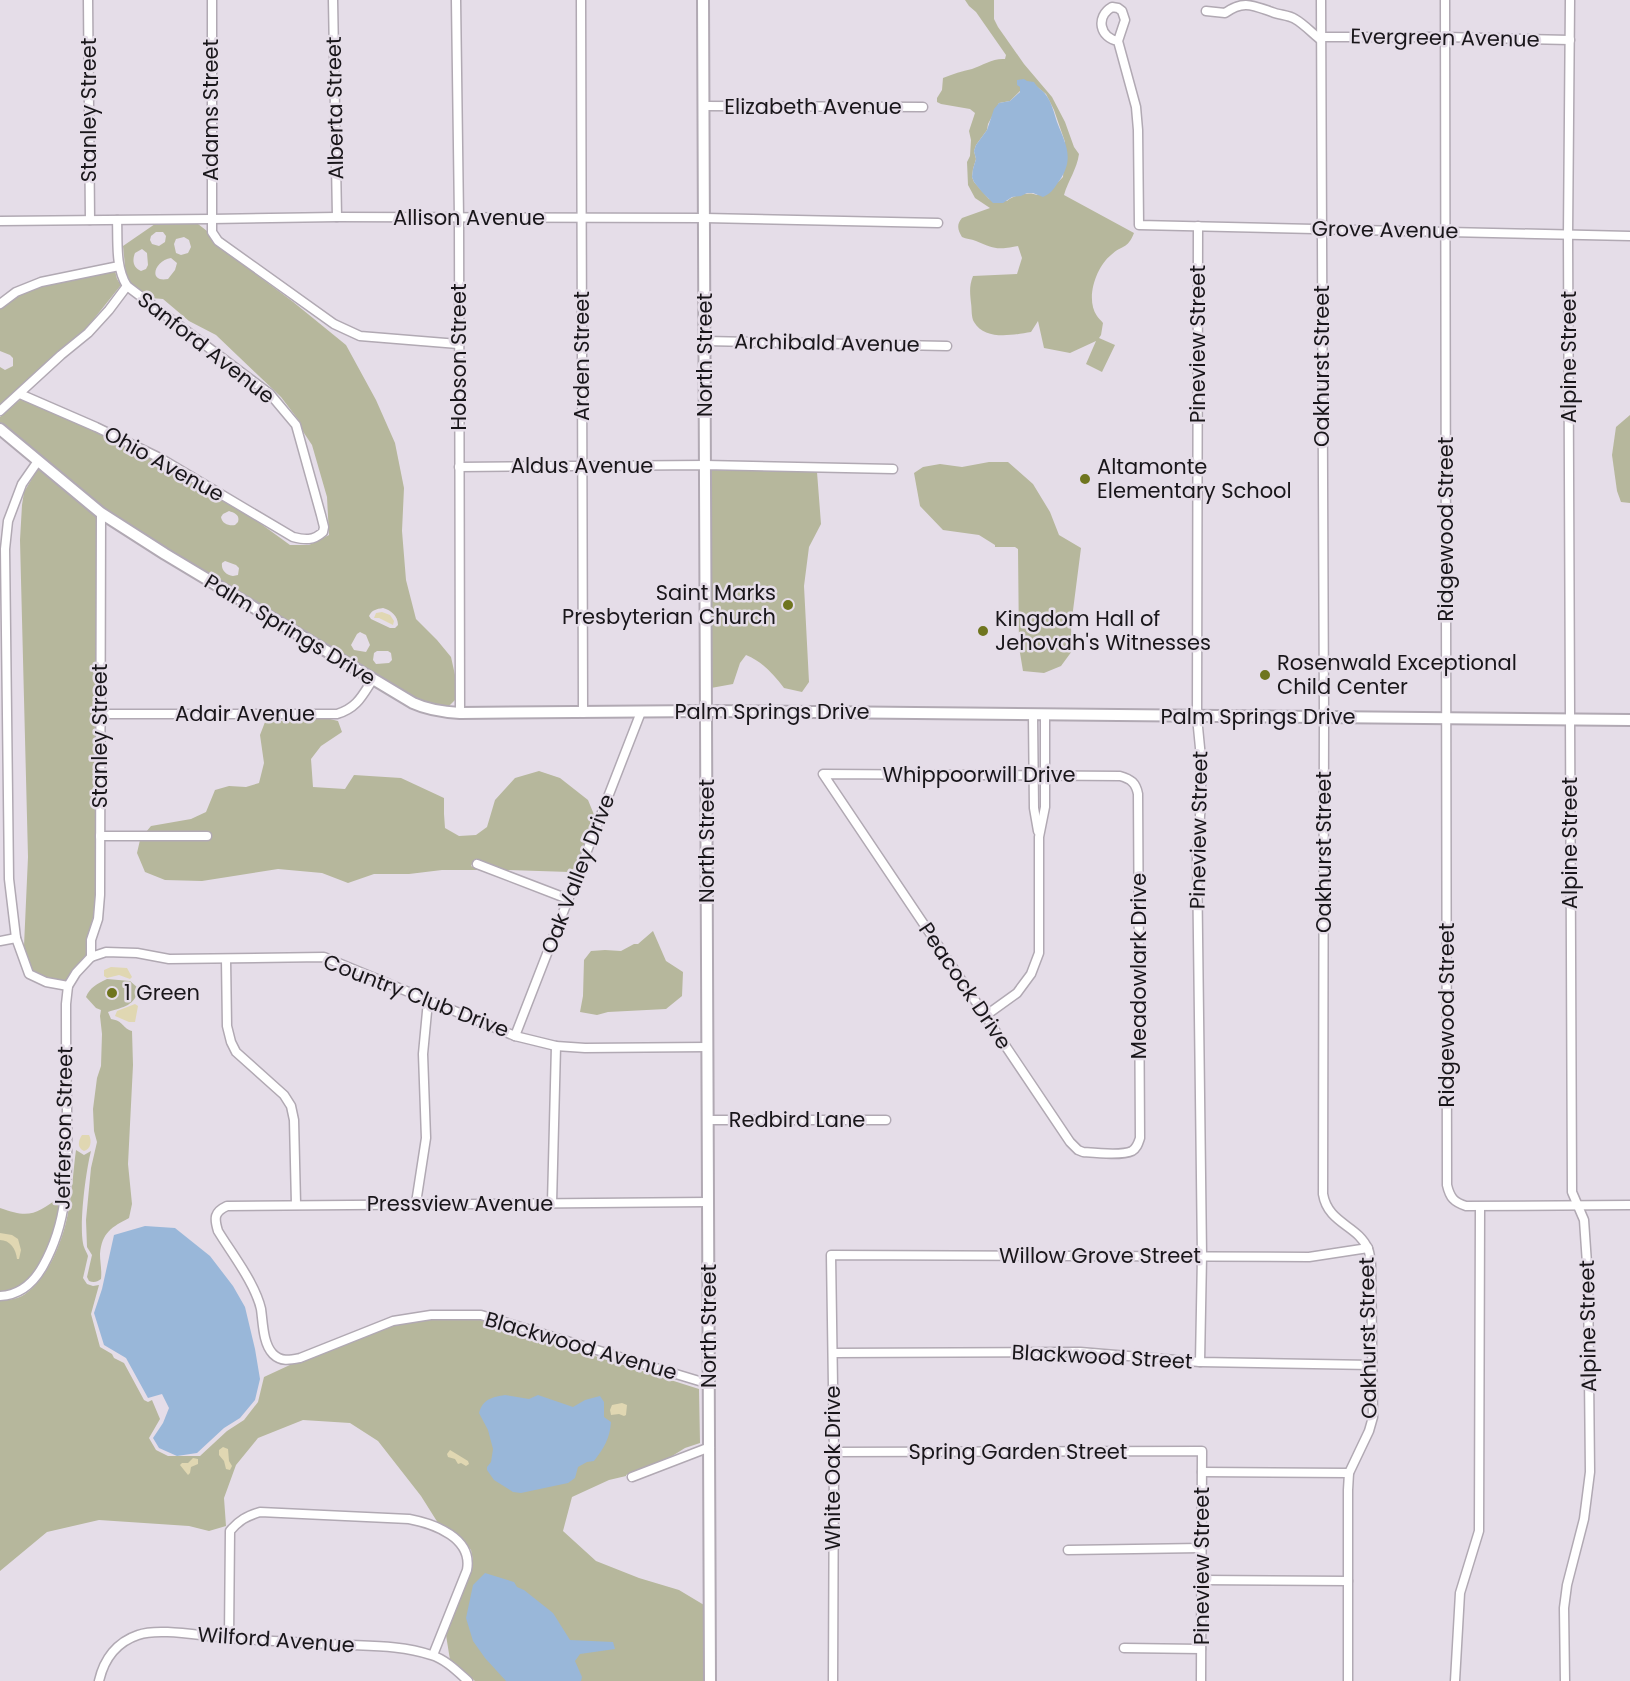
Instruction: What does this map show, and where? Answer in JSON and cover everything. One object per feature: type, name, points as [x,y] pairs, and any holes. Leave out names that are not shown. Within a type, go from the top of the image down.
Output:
[{"type":"street","name":"Stanley Street","points":[[88,0],[90,220]]},
{"type":"street","name":"Adams Street","points":[[211,219],[212,0]]},
{"type":"street","name":"Alberta Street","points":[[333,0],[337,216]]},
{"type":"street","name":"Hobson Street","points":[[456,0],[460,713]]},
{"type":"street","name":"Arden Street","points":[[581,0],[583,713]]},
{"type":"street","name":"North Street","points":[[704,0],[710,1681]]},
{"type":"street","name":"Oakhurst Street","points":[[1321,0],[1323,1194],[1329,1211],[1360,1237],[1368,1248],[1371,1263],[1372,1417],[1370,1431],[1349,1473],[1348,1681]]},
{"type":"street","name":"Ridgewood Street","points":[[1445,0],[1447,1185],[1453,1201],[1466,1206],[1480,1207]]},
{"type":"street","name":"Alpine Street","points":[[1565,1681],[1563,1608],[1584,1519],[1590,1472],[1588,1278],[1584,1220],[1572,1192],[1568,235],[1570,0]]},
{"type":"street","points":[[1206,11],[1225,13],[1234,5],[1253,4],[1270,12],[1294,18],[1321,39]]},
{"type":"street","name":"Evergreen Avenue","points":[[1321,39],[1445,37],[1570,40]]},
{"type":"street","name":"Grove Avenue","points":[[1119,41],[1136,106],[1139,225],[1630,236]]},
{"type":"street","name":"Elizabeth Avenue","points":[[704,106],[923,107]]},
{"type":"street","name":"Allison Avenue","points":[[0,220],[337,216],[705,218],[938,223]]},
{"type":"street","points":[[211,219],[212,232],[218,241],[334,324],[360,336],[458,344]]},
{"type":"street","points":[[0,304],[16,292],[41,282],[119,266],[117,220]]},
{"type":"street","name":"Pineview Street","points":[[1198,226],[1197,717],[1201,758],[1201,802],[1197,857],[1202,1256],[1200,1362]]},
{"type":"street","name":"Sanford Avenue","points":[[119,266],[121,277],[127,286],[270,394],[296,425],[324,527],[319,536],[305,540]]},
{"type":"street","points":[[0,411],[21,394],[60,355],[88,333],[127,286]]},
{"type":"street","name":"Archibald Avenue","points":[[706,341],[947,346]]},
{"type":"street","name":"Ohio Avenue","points":[[21,394],[160,458],[293,537],[305,540]]},
{"type":"street","name":"Palm Springs Drive","points":[[0,429],[101,513],[373,679],[423,708],[439,712],[707,711],[1630,720]]},
{"type":"street","points":[[38,461],[22,484],[8,521],[5,549],[3,714],[9,879],[16,938],[29,974],[46,982],[68,986],[76,973],[91,957]]},
{"type":"street","name":"Aldus Avenue","points":[[459,467],[705,465],[893,469]]},
{"type":"street","name":"Stanley Street","points":[[91,957],[91,940],[98,919],[100,895],[101,513]]},
{"type":"street","name":"Adair Avenue","points":[[100,714],[337,714],[348,711],[358,702],[373,679]]},
{"type":"street","name":"Oak Valley Drive","points":[[515,1035],[641,712]]},
{"type":"street","points":[[1033,715],[1034,808],[1039,837]]},
{"type":"street","points":[[985,1016],[1017,993],[1031,974],[1039,953],[1039,837],[1044,807],[1046,715]]},
{"type":"street","name":"Whippoorwill Drive","points":[[823,774],[1120,776],[1133,782]]},
{"type":"street","name":"Peacock Drive","points":[[823,774],[1070,1142],[1078,1150],[1092,1153],[1134,1150]]},
{"type":"street","name":"Meadowlark Drive","points":[[1133,782],[1138,794],[1140,1138],[1134,1150]]},
{"type":"street","points":[[100,836],[207,836]]},
{"type":"street","points":[[477,864],[568,899]]},
{"type":"street","points":[[0,941],[16,938]]},
{"type":"street","name":"Country Club Drive","points":[[91,957],[106,952],[138,953],[169,959],[324,957],[515,1035],[556,1046],[585,1048],[707,1047]]},
{"type":"street","points":[[226,959],[227,1026],[231,1042],[236,1052],[284,1095],[291,1106],[294,1120],[296,1204]]},
{"type":"street","name":"Jefferson Street","points":[[0,1296],[10,1296],[27,1287],[43,1266],[59,1232],[63,1216],[67,1160],[66,1004],[68,986]]},
{"type":"street","points":[[416,1203],[426,1138],[423,1054],[428,1001]]},
{"type":"street","points":[[552,1203],[556,1046]]},
{"type":"street","name":"Redbird Lane","points":[[708,1120],[886,1120]]},
{"type":"street","name":"Pressview Avenue","points":[[280,1359],[268,1346],[260,1305],[252,1287],[218,1231],[215,1222],[216,1214],[227,1206],[708,1202]]},
{"type":"street","points":[[1455,1681],[1460,1593],[1479,1531],[1480,1207],[1630,1205]]},
{"type":"street","name":"Willow Grove Street","points":[[831,1255],[1309,1257],[1368,1248]]},
{"type":"street","name":"White Oak Drive","points":[[831,1255],[834,1452],[833,1681]]},
{"type":"street","name":"Blackwood Avenue","points":[[280,1359],[288,1361],[300,1358],[393,1321],[431,1315],[481,1315],[709,1384]]},
{"type":"street","name":"Blackwood Street","points":[[833,1353],[1080,1352],[1200,1362],[1372,1365]]},
{"type":"street","points":[[632,1477],[710,1447]]},
{"type":"street","name":"Pineview Street","points":[[1201,1681],[1202,1451]]},
{"type":"street","name":"Spring Garden Street","points":[[834,1452],[1202,1451]]},
{"type":"street","points":[[1202,1472],[1349,1473]]},
{"type":"street","points":[[229,1638],[230,1531],[246,1516],[260,1512],[409,1519],[436,1526],[451,1535],[467,1552],[467,1570],[433,1655]]},
{"type":"street","points":[[1068,1550],[1201,1548]]},
{"type":"street","points":[[1201,1580],[1348,1581]]},
{"type":"street","name":"Wilford Avenue","points":[[99,1681],[107,1657],[123,1641],[141,1634],[162,1632],[413,1650],[433,1655],[468,1681]]},
{"type":"street","points":[[1124,1648],[1201,1649]]},
{"type":"green space","points":[[965,0],[994,0],[994,19],[998,27],[1024,64],[1052,97],[1065,122],[1079,154],[1064,195],[1134,233],[1127,245],[1115,252],[1101,267],[1092,292],[1094,309],[1097,317],[1103,323],[1099,338],[1115,345],[1102,372],[1086,364],[1096,341],[1070,353],[1044,348],[1038,321],[1031,332],[1000,335],[985,332],[973,320],[970,290],[973,276],[1017,274],[1022,258],[1018,246],[992,247],[962,237],[959,230],[958,225],[962,218],[990,208],[975,198],[968,185],[967,162],[970,156],[971,140],[969,131],[975,113],[970,109],[941,104],[937,102],[937,98],[942,90],[943,78],[992,61],[1005,59],[1006,55],[976,12]],"holes":[[[1036,86],[1046,94],[1065,142],[1063,177],[1037,195],[1022,194],[1007,201],[989,199],[972,177],[976,145],[987,130],[999,103],[1010,101],[1020,91],[1020,87]]]},
{"type":"green space","points":[[155,224],[198,224],[207,231],[215,244],[292,301],[346,345],[376,400],[395,443],[404,488],[402,531],[406,580],[416,619],[451,657],[455,675],[455,700],[447,708],[416,699],[168,551],[103,509],[0,423],[0,417],[21,399],[157,462],[257,521],[290,545],[309,545],[329,535],[327,497],[312,445],[302,430],[300,422],[281,397],[216,335],[189,321],[163,299],[151,298],[130,283],[126,276],[123,246]],"holes":[[[156,232],[163,232],[166,236],[165,242],[159,246],[152,244],[150,240]],[[184,237],[189,240],[191,247],[188,253],[181,255],[176,253],[174,244],[176,239]],[[142,249],[147,253],[146,269],[141,271],[136,268],[133,261],[135,253]],[[171,258],[177,263],[168,279],[157,278],[157,267]],[[229,511],[238,516],[238,522],[235,525],[228,525],[221,517]],[[225,561],[236,565],[239,568],[238,575],[228,575],[222,566]],[[383,608],[391,612],[397,619],[398,625],[390,628],[371,619],[370,614]],[[360,632],[366,635],[370,645],[366,652],[354,650],[351,645],[357,634]],[[377,651],[391,653],[392,660],[389,663],[376,664],[373,660],[374,653]]]},
{"type":"green space","points":[[115,271],[121,285],[85,330],[57,352],[0,406],[0,367],[5,370],[13,366],[13,358],[0,351],[0,309],[19,296],[43,285]]},
{"type":"green space","points":[[1630,415],[1630,503],[1621,502],[1617,491],[1612,455],[1616,427]]},
{"type":"green space","points":[[989,462],[1008,462],[1033,484],[1050,512],[1059,535],[1081,548],[1071,626],[1072,651],[1061,666],[1044,673],[1023,671],[1019,647],[1018,549],[995,547],[979,535],[943,530],[920,506],[914,473],[923,467],[940,464],[962,467]]},
{"type":"green space","points":[[39,467],[96,515],[96,895],[93,918],[86,940],[86,955],[66,981],[47,978],[33,971],[24,946],[28,857],[20,540],[24,492]]},
{"type":"green space","points":[[710,470],[817,472],[821,524],[809,547],[804,586],[809,682],[802,692],[784,688],[763,665],[746,655],[740,663],[733,684],[711,688]]},
{"type":"green space","points":[[326,718],[338,721],[342,732],[321,746],[311,759],[313,787],[345,789],[354,775],[401,778],[444,798],[445,828],[459,836],[476,835],[487,827],[495,800],[515,778],[539,771],[560,778],[588,800],[595,817],[575,867],[570,872],[504,870],[475,859],[471,866],[481,870],[374,874],[348,883],[322,873],[278,869],[202,881],[165,880],[145,872],[137,853],[140,840],[211,840],[211,832],[146,832],[151,826],[191,819],[206,812],[215,790],[229,786],[246,787],[259,783],[264,763],[260,735],[265,722]]},
{"type":"green space","points":[[653,931],[666,961],[683,972],[682,996],[666,1009],[608,1012],[597,1015],[580,1012],[584,960],[591,951],[621,951],[638,944]]},
{"type":"green space","points":[[107,979],[130,981],[138,988],[132,1002],[108,1012],[111,1019],[132,1031],[133,1065],[128,1164],[132,1204],[129,1218],[109,1231],[103,1240],[100,1254],[101,1279],[94,1282],[89,1281],[87,1277],[92,1255],[87,1247],[86,1220],[91,1168],[97,1142],[93,1109],[101,1066],[102,1034],[101,1010],[86,997],[92,988]]},
{"type":"green space","points":[[76,1150],[84,1155],[91,1151],[82,1214],[82,1238],[88,1256],[83,1278],[87,1284],[99,1285],[91,1314],[100,1347],[124,1363],[144,1400],[148,1402],[152,1400],[160,1419],[149,1438],[156,1450],[168,1456],[200,1456],[227,1431],[244,1420],[258,1402],[264,1377],[394,1325],[430,1320],[478,1319],[699,1389],[700,1443],[572,1497],[563,1531],[596,1561],[639,1578],[679,1590],[704,1605],[704,1681],[475,1681],[450,1660],[446,1635],[471,1571],[473,1560],[471,1550],[453,1532],[438,1523],[421,1496],[378,1441],[350,1423],[303,1420],[258,1438],[236,1465],[224,1498],[226,1526],[209,1531],[189,1526],[99,1520],[47,1532],[0,1571],[0,1300],[17,1298],[31,1290],[51,1262],[61,1240],[67,1218]]},
{"type":"green space","points":[[61,1196],[50,1241],[36,1269],[26,1281],[0,1292],[0,1208],[19,1213],[32,1213],[39,1211]]},
{"type":"sand","points":[[382,612],[390,615],[394,621],[393,625],[374,618],[376,613]]},
{"type":"sand","points":[[111,967],[127,968],[132,977],[130,979],[119,975],[107,978],[104,976],[104,970]]},
{"type":"sand","points":[[135,1004],[138,1006],[135,1022],[115,1016],[117,1011]]},
{"type":"sand","points":[[82,1135],[89,1135],[90,1140],[89,1147],[84,1151],[79,1144]]},
{"type":"sand","points":[[0,1233],[12,1235],[18,1239],[21,1250],[19,1259],[10,1243],[0,1240]]},
{"type":"sand","points":[[622,1403],[627,1405],[626,1415],[611,1415],[612,1405]]},
{"type":"sand","points":[[223,1447],[228,1449],[232,1466],[230,1470],[226,1469],[219,1455],[219,1450]]},
{"type":"sand","points":[[450,1450],[468,1461],[469,1464],[466,1466],[458,1464],[455,1459],[448,1457]]},
{"type":"sand","points":[[193,1458],[198,1459],[198,1464],[191,1467],[188,1475],[180,1465],[188,1463]]},
{"type":"water","points":[[1024,79],[1034,82],[1050,101],[1068,153],[1066,168],[1054,188],[1043,197],[1027,193],[1012,197],[1003,203],[993,203],[972,177],[976,159],[974,151],[987,130],[994,109],[999,103],[1010,101],[1020,92],[1017,80]]},
{"type":"water","points":[[145,1226],[175,1228],[210,1256],[233,1286],[245,1307],[255,1349],[260,1379],[255,1400],[240,1418],[224,1428],[197,1453],[177,1456],[159,1448],[153,1438],[169,1408],[162,1394],[148,1398],[126,1358],[104,1345],[94,1313],[114,1235]]},
{"type":"water","points":[[505,1395],[529,1399],[538,1395],[573,1407],[585,1400],[600,1396],[604,1402],[604,1417],[611,1422],[606,1443],[594,1461],[578,1467],[575,1478],[568,1483],[521,1493],[513,1492],[494,1480],[487,1470],[493,1449],[488,1430],[479,1413],[489,1400]]},
{"type":"water","points":[[485,1573],[514,1582],[517,1587],[553,1613],[570,1640],[613,1642],[615,1649],[580,1654],[575,1661],[582,1677],[581,1681],[506,1681],[473,1641],[466,1618],[473,1585]]},
{"type":"place","name":"Altamonte Elementary School","points":[[1085,479]]},
{"type":"place","name":"Saint Marks Presbyterian Church","points":[[788,605]]},
{"type":"place","name":"Kingdom Hall of Jehovah's Witnesses","points":[[983,631]]},
{"type":"place","name":"Rosenwald Exceptional Child Center","points":[[1265,675]]},
{"type":"place","name":"1 Green","points":[[112,993]]}]
